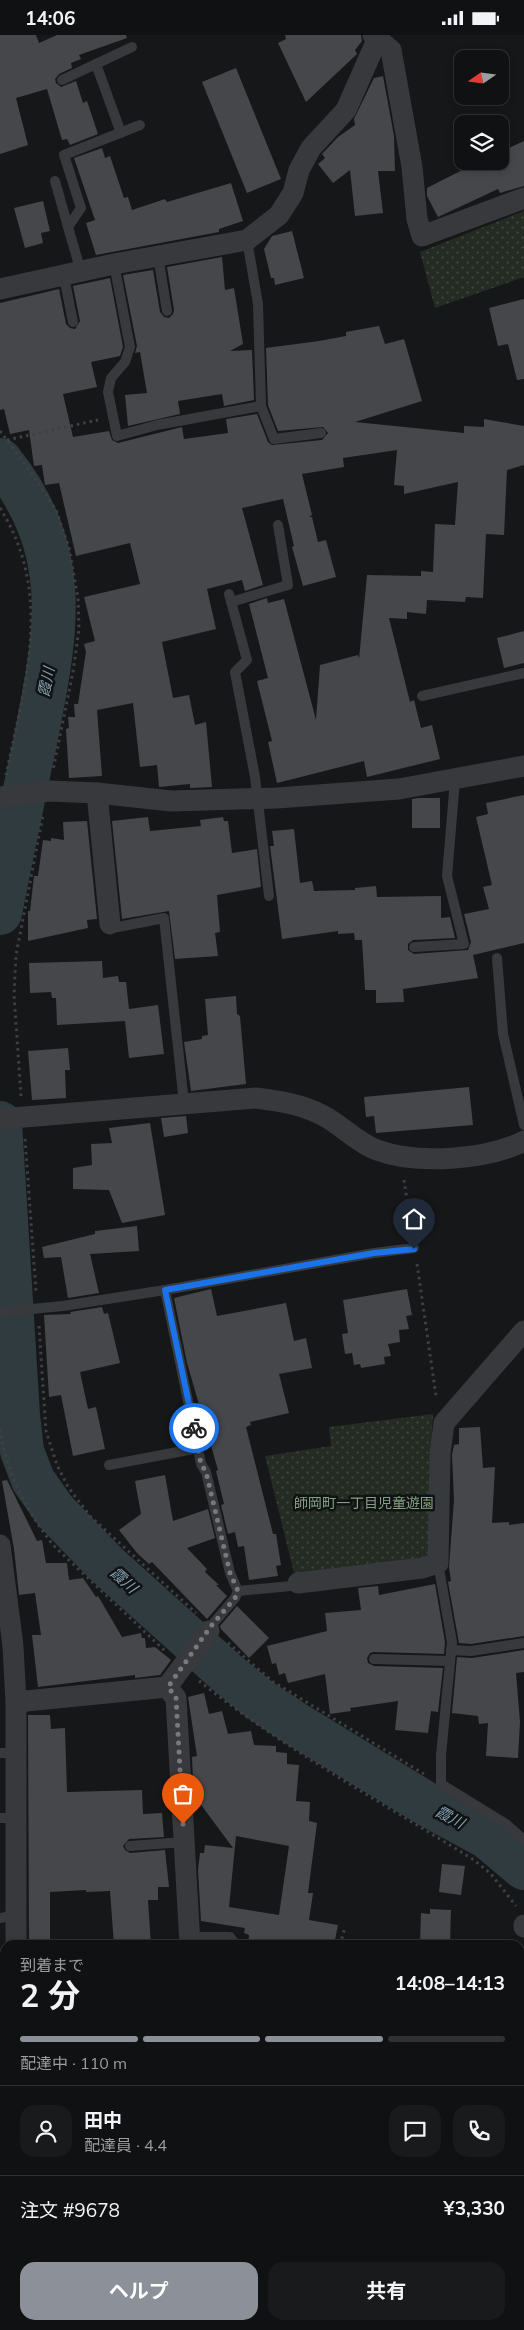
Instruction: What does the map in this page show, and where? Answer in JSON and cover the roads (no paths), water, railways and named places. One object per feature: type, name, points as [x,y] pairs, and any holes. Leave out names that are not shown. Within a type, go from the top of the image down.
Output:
[{"type":"street","points":[[0,289],[114,264],[247,239],[279,215],[292,193],[299,170],[312,149],[346,110],[375,37],[391,50],[412,167],[417,219],[422,235],[524,198]]},
{"type":"street","points":[[2,797],[47,792],[97,793],[171,801],[257,799],[399,789],[524,766]]},
{"type":"street","points":[[97,793],[110,924]]},
{"type":"street","points":[[15,1118],[256,1098],[288,1101],[323,1115],[376,1150],[400,1157],[419,1159],[463,1157],[496,1151],[524,1141]]},
{"type":"street","points":[[298,1583],[422,1568],[438,1563],[440,1453],[444,1423],[524,1331]]},
{"type":"street","points":[[0,1545],[13,1646],[16,1702],[7,1753],[8,1916],[15,1940]]},
{"type":"street","points":[[16,1702],[168,1687],[210,1628]]},
{"type":"street","points":[[168,1687],[176,1697],[190,1940]]},
{"type":"lane","points":[[62,80],[132,47]]},
{"type":"lane","points":[[96,64],[121,133]]},
{"type":"lane","points":[[68,227],[81,208],[64,155],[140,125]]},
{"type":"lane","points":[[55,181],[68,227],[72,274],[73,322]]},
{"type":"lane","points":[[247,239],[259,313],[261,406],[274,439],[321,433]]},
{"type":"lane","points":[[158,256],[167,311]]},
{"type":"lane","points":[[114,264],[130,347],[125,362],[111,378],[108,391],[117,435],[157,425],[261,406]]},
{"type":"lane","points":[[268,896],[257,799],[235,672],[247,660],[230,598],[288,585],[278,525]]},
{"type":"lane","points":[[422,696],[524,673]]},
{"type":"lane","points":[[414,947],[464,944],[447,876],[455,780]]},
{"type":"lane","points":[[110,924],[118,927],[164,918],[184,1103]]},
{"type":"lane","points":[[497,958],[503,1034],[524,1125]]},
{"type":"lane","points":[[0,1312],[36,1309],[165,1290],[374,1253],[414,1249]]},
{"type":"lane","points":[[165,1290],[198,1448],[230,1573],[238,1591],[235,1598],[210,1628]]},
{"type":"lane","points":[[109,1465],[198,1448]]},
{"type":"lane","points":[[438,1563],[452,1642],[441,1755],[441,1784],[506,1824],[524,1840]]},
{"type":"lane","points":[[238,1591],[291,1586],[298,1583]]},
{"type":"lane","points":[[451,1650],[471,1651],[524,1643]]},
{"type":"lane","points":[[374,1659],[450,1661]]},
{"type":"lane","points":[[130,1846],[184,1842]]},
{"type":"lane","points":[[200,1940],[230,1937],[232,1940]]},
{"type":"waterway","name":"霞川","points":[[0,460],[24,494],[40,528],[50,562],[54,595],[53,630],[43,703],[0,913]]},
{"type":"waterway","name":"霞川","points":[[0,1123],[18,1415],[22,1451],[33,1480],[54,1510],[106,1564],[228,1674],[260,1700],[430,1806],[487,1837],[524,1868]]},
{"type":"park label","name":"師岡町一丁目児童遊園","points":[[364,1503]]}]
